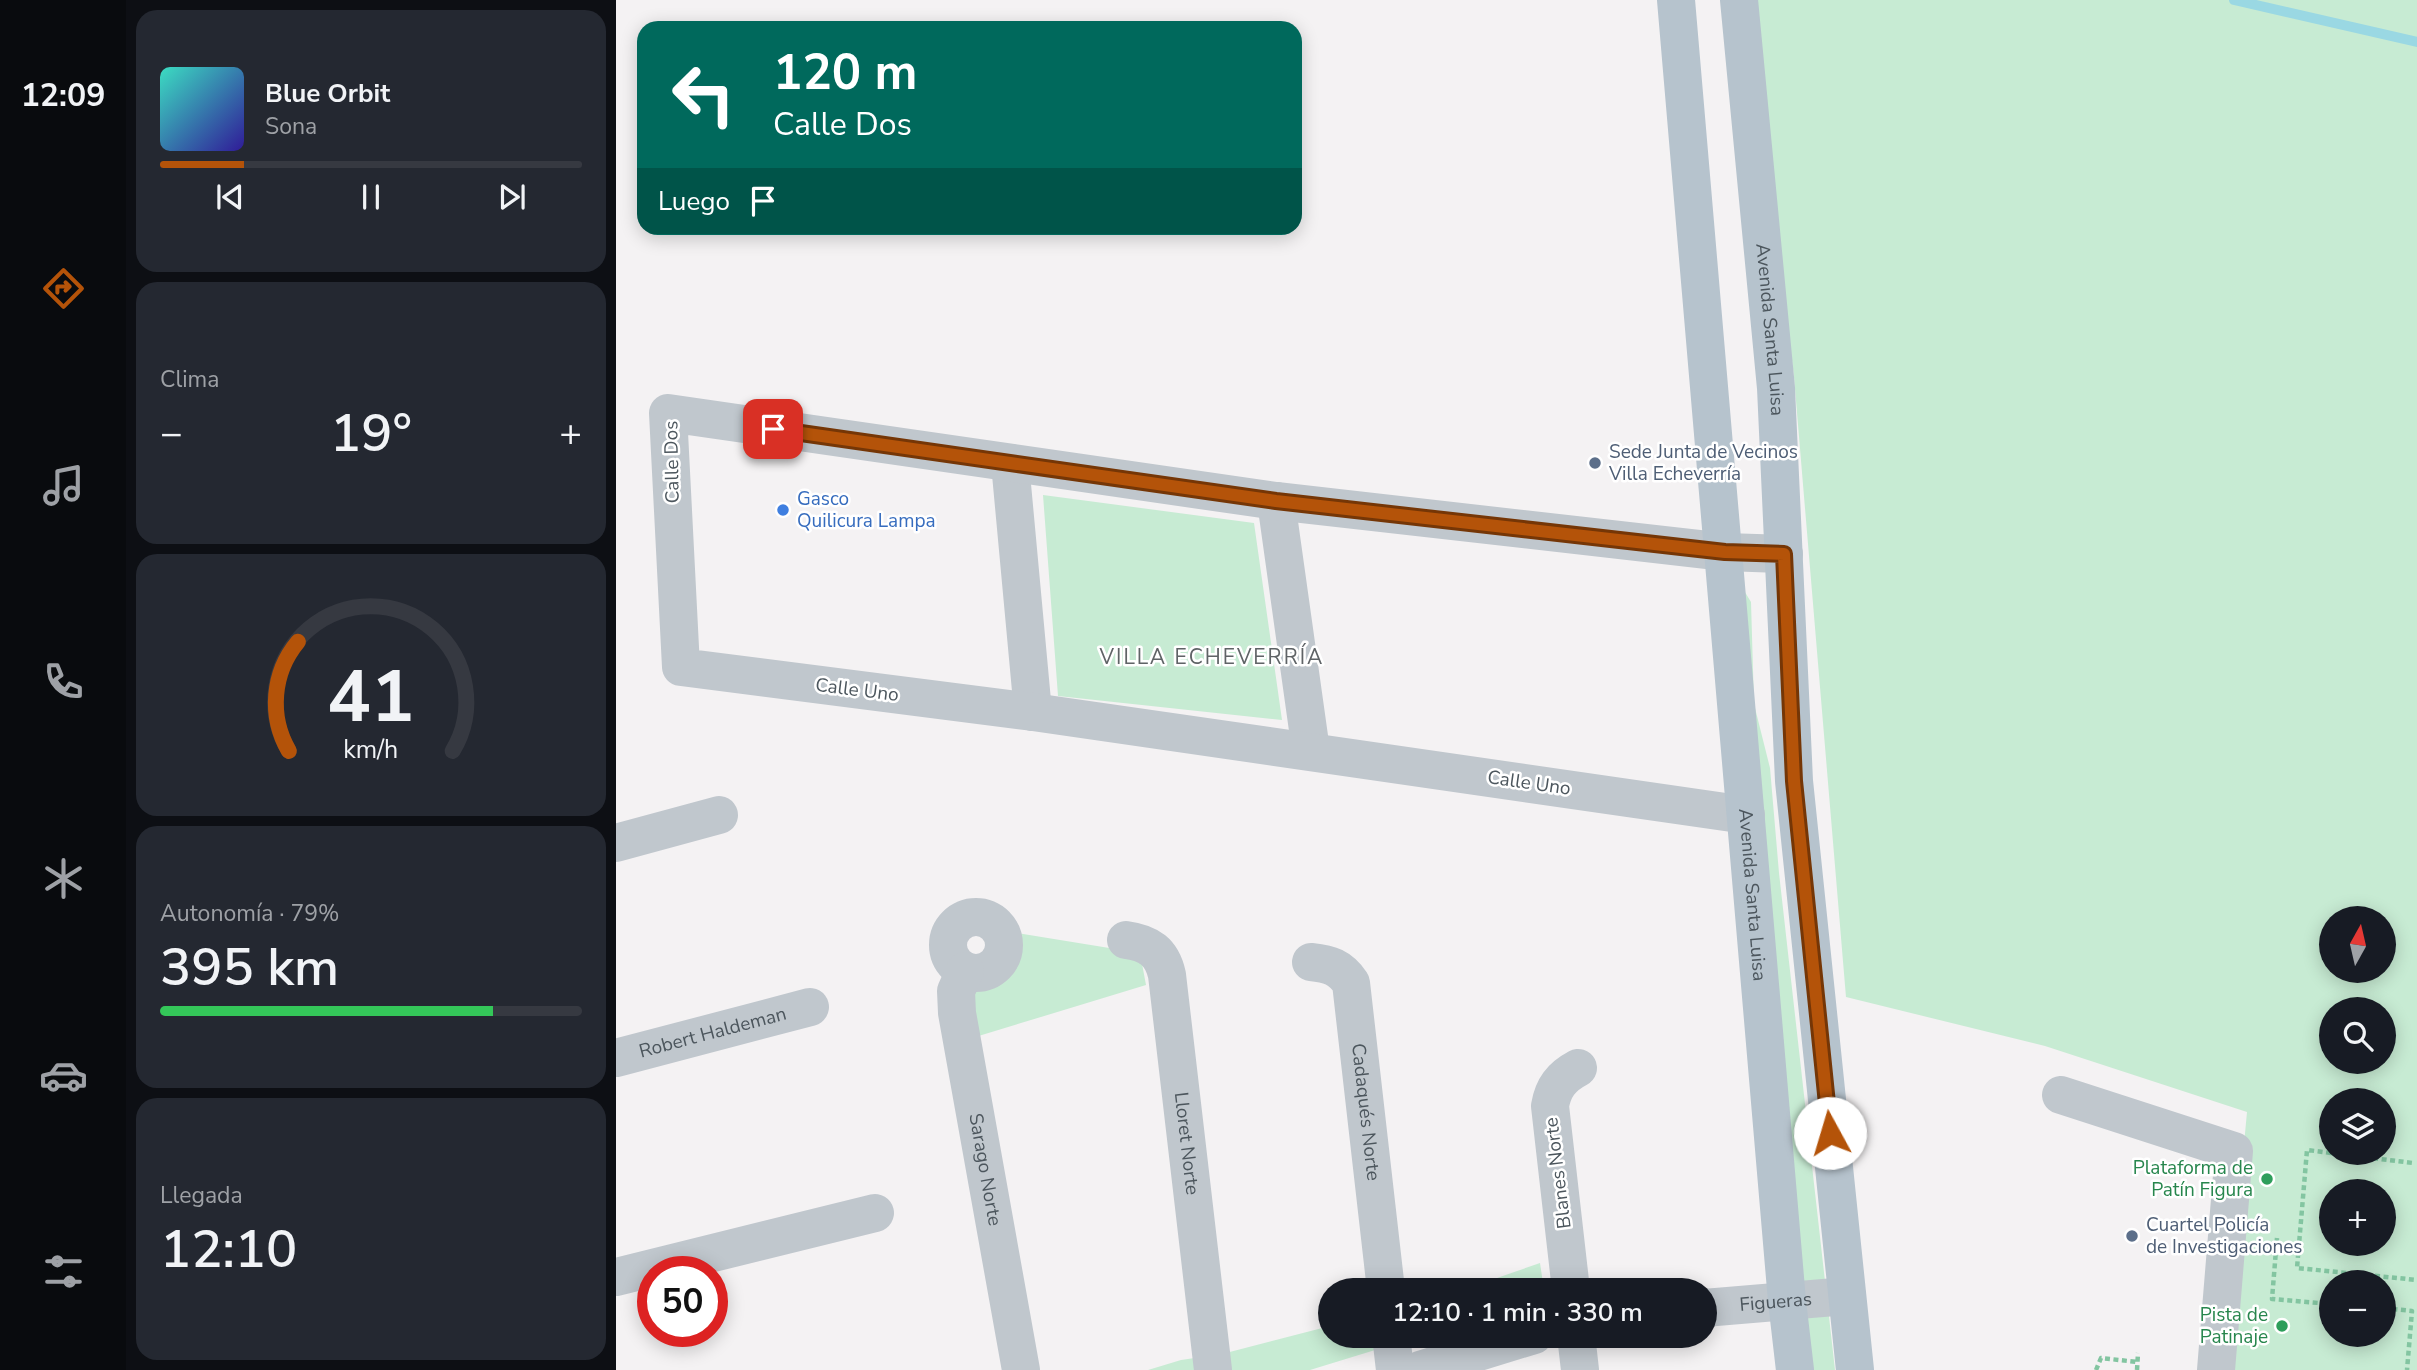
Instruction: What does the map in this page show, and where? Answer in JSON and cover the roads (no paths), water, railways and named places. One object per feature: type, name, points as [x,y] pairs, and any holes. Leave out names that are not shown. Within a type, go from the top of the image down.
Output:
[{"type":"main road","name":"Avenida Santa Luisa","points":[[1676,0],[1795,1370]]},
{"type":"main road","name":"Avenida Santa Luisa","points":[[1739,0],[1776,388],[1794,781],[1855,1370]]},
{"type":"street","name":"Calle Dos","points":[[681,667],[668,413],[1276,501],[1725,552],[1784,554]]},
{"type":"street","points":[[1010,463],[1033,712]]},
{"type":"street","points":[[1276,501],[1311,751]]},
{"type":"street","name":"Calle Uno","points":[[681,667],[1033,712],[1746,815]]},
{"type":"street","points":[[616,843],[719,815]]},
{"type":"street","name":"Lloret Norte","points":[[1126,940],[1140,942],[1158,953],[1165,963],[1213,1370]]},
{"type":"street","name":"Cadaqués Norte","points":[[1311,962],[1336,966],[1351,983],[1385,1278]]},
{"type":"street","name":"Sarago Norte","points":[[965,971],[956,991],[957,1013],[1021,1370]]},
{"type":"street","name":"Robert Haldeman","points":[[616,1058],[810,1007]]},
{"type":"street","name":"Blanes Norte","points":[[1570,1278],[1550,1106],[1556,1087],[1578,1068]]},
{"type":"street","points":[[2061,1095],[2234,1151],[2216,1370]]},
{"type":"street","points":[[616,1277],[875,1213]]},
{"type":"street","name":"Figueras","points":[[1717,1307],[1847,1296]]},
{"type":"street","points":[[1392,1348],[1395,1370]]},
{"type":"street","points":[[1420,1370],[1492,1348]]},
{"type":"street","points":[[1577,1348],[1580,1370]]},
{"type":"waterway","points":[[2234,0],[2417,42]]},
{"type":"place","name":"Sede Junta de Vecinos Villa Echeverría","points":[[1595,463]]},
{"type":"place","name":"Gasco Quilicura Lampa","points":[[783,510]]},
{"type":"place","name":"Plataforma de Patín Figura","points":[[2267,1179]]},
{"type":"place","name":"Cuartel Policía de Investigaciones","points":[[2132,1236]]},
{"type":"place","name":"Pista de Patinaje","points":[[2282,1326]]},
{"type":"district","name":"VILLA ECHEVERRÍA","points":[[1212,657]]}]
